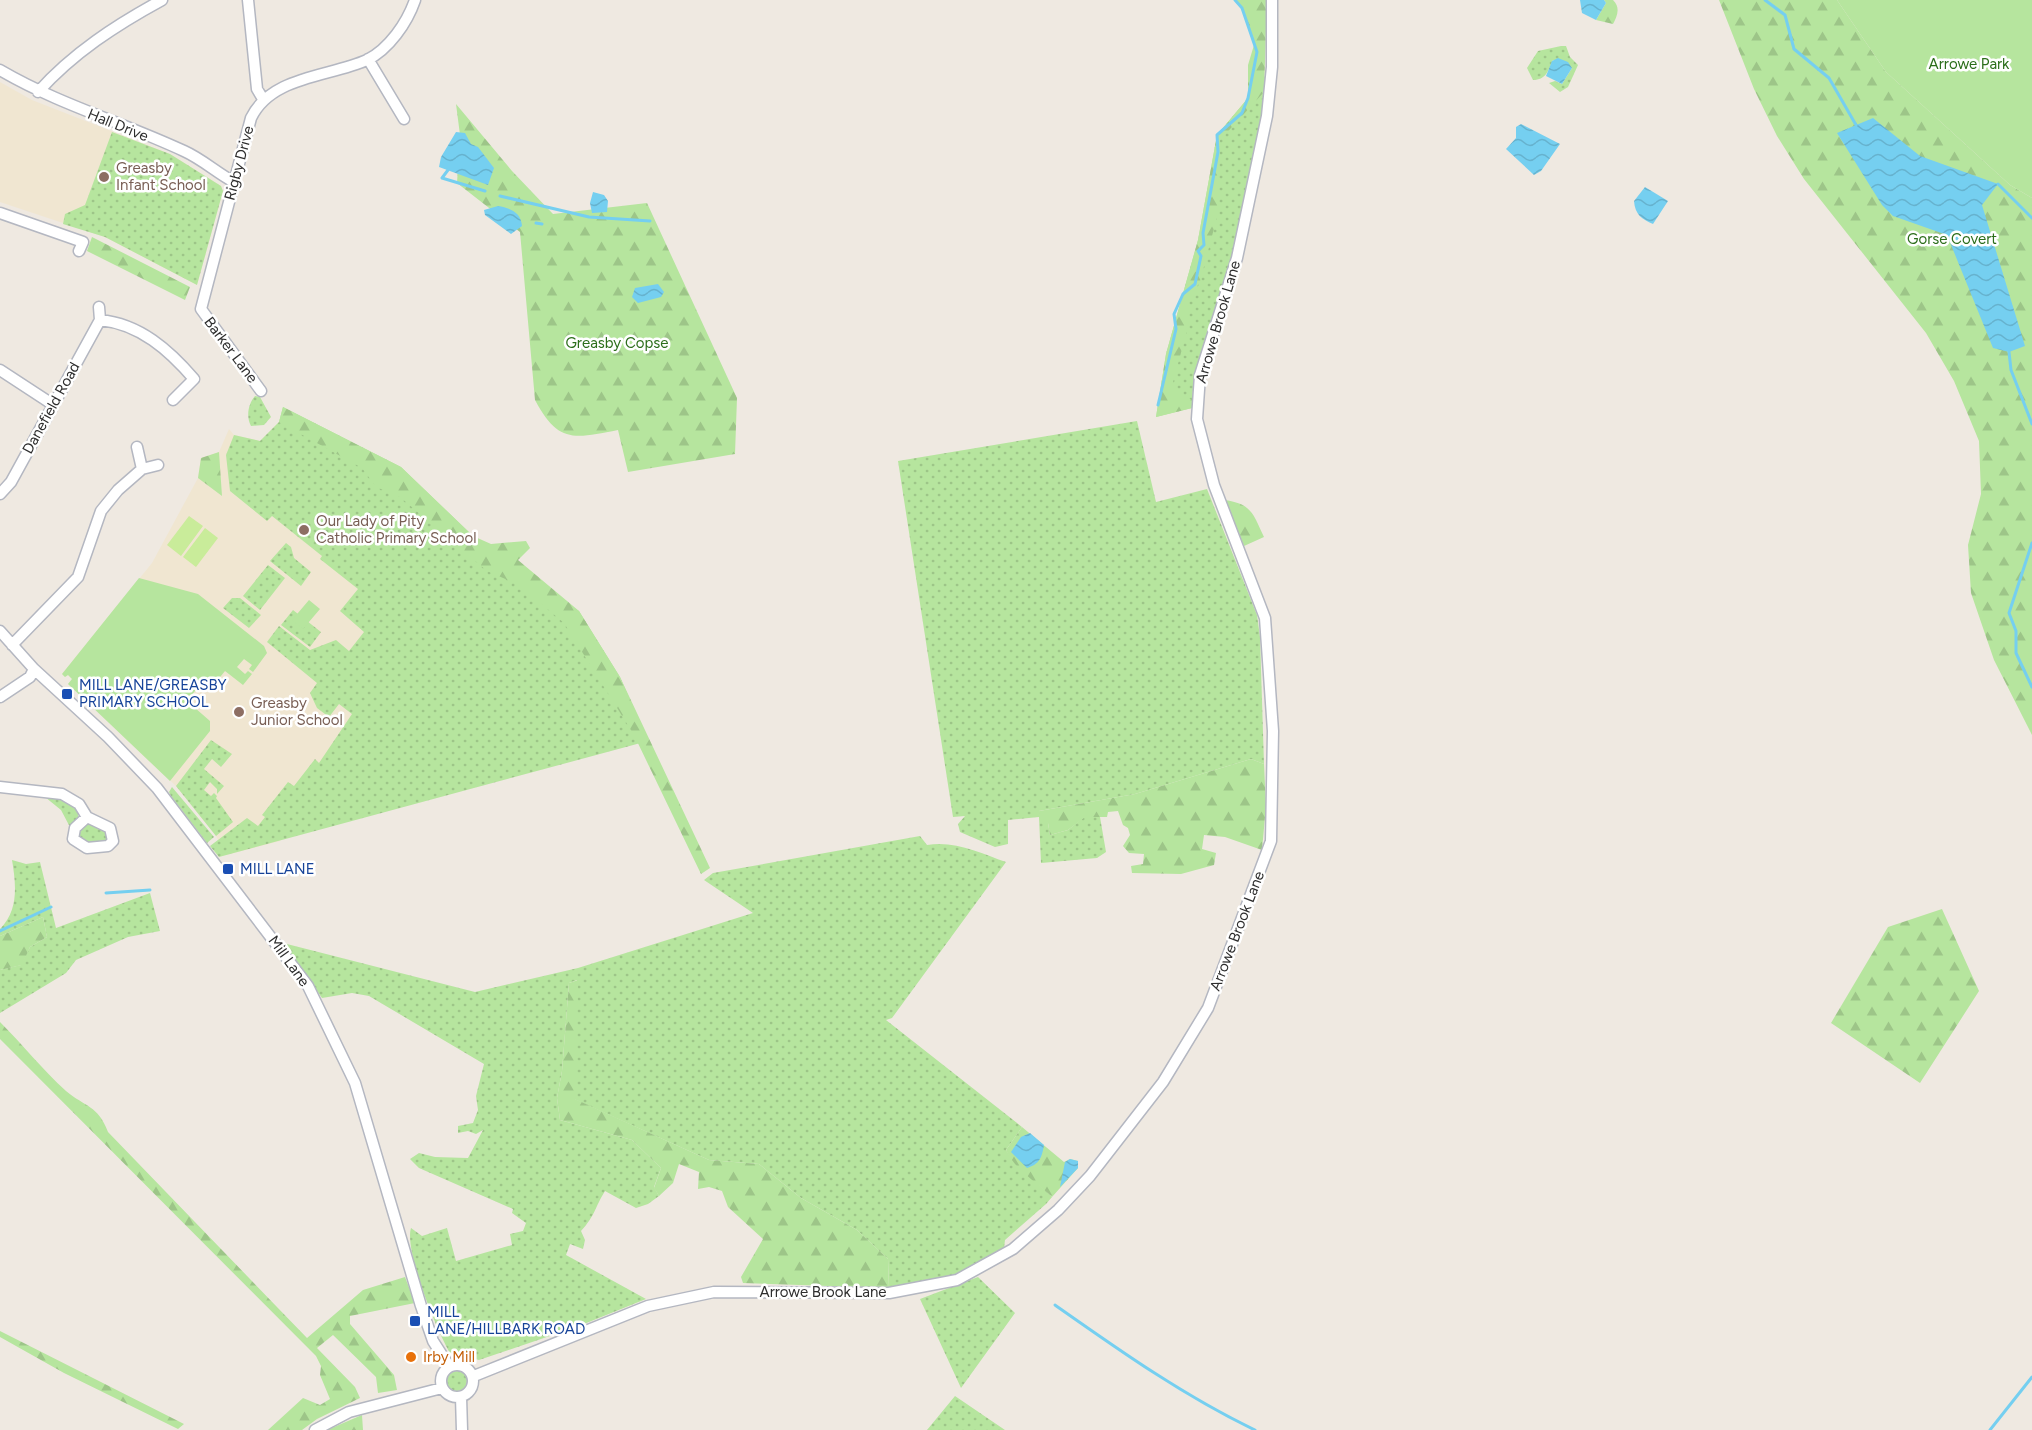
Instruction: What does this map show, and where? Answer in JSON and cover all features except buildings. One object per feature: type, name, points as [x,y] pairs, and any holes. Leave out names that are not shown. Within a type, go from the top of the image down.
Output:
[{"type":"street","points":[[38,92],[86,48],[123,21],[162,0]]},
{"type":"street","points":[[248,0],[257,89],[263,99],[282,87],[368,59],[392,40],[415,0]]},
{"type":"street","name":"Arrowe Brook Lane","points":[[474,1376],[648,1306],[714,1292],[890,1293],[957,1280],[1013,1249],[1058,1210],[1090,1176],[1163,1082],[1208,1008],[1271,842],[1273,731],[1265,618],[1214,485],[1197,419],[1200,375],[1237,258],[1267,116],[1272,68],[1272,0]]},
{"type":"street","points":[[368,59],[404,119]]},
{"type":"street","name":"Hall Drive","points":[[0,70],[38,92],[186,152],[234,182]]},
{"type":"street","name":"Rigby Drive","points":[[201,309],[251,118],[263,99]]},
{"type":"street","points":[[0,213],[83,242],[79,251]]},
{"type":"street","points":[[99,307],[100,320],[133,328],[171,352],[194,379],[173,400]]},
{"type":"street","name":"Barker Lane","points":[[201,309],[261,391]]},
{"type":"street","name":"Danefield Road","points":[[0,494],[11,482],[100,320]]},
{"type":"street","points":[[0,370],[52,404]]},
{"type":"street","points":[[136,447],[142,469]]},
{"type":"street","points":[[12,645],[78,577],[101,512],[118,490],[142,469],[158,465]]},
{"type":"street","name":"Mill Lane","points":[[0,631],[34,669],[108,737],[157,788],[308,986],[355,1083],[421,1305],[433,1341],[449,1366]]},
{"type":"street","points":[[0,697],[30,677],[34,669]]},
{"type":"street","points":[[0,787],[62,794],[79,804],[87,816]]},
{"type":"street","points":[[464,1365],[474,1376],[473,1387],[461,1397],[451,1396],[442,1388],[442,1375],[449,1366],[464,1365]]},
{"type":"street","points":[[315,1430],[349,1412],[442,1388]]},
{"type":"street","points":[[461,1397],[462,1430]]},
{"type":"shaded area","name":"Greasby Infant School","points":[[0,82],[32,100],[170,154],[221,186],[223,191],[197,285],[105,237],[0,202]]},
{"type":"shaded area","points":[[279,422],[487,571],[280,841],[226,855],[216,836],[176,786],[68,684],[72,679],[68,675],[65,677],[62,674],[152,563],[198,478],[201,458],[219,452],[229,429],[234,435],[260,441]]},
{"type":"green space","points":[[1235,0],[1267,0],[1264,92],[1220,140],[1218,213],[1200,282],[1188,300],[1189,323],[1172,386],[1182,396],[1192,400],[1192,408],[1156,417],[1166,354],[1198,240],[1217,135],[1248,98],[1248,65],[1254,45],[1242,8]]},
{"type":"green space","points":[[1604,0],[1613,0],[1617,6],[1617,15],[1613,24],[1596,20],[1606,3]]},
{"type":"green space","name":"Gorse Covert","points":[[1719,0],[1837,0],[1886,72],[2010,185],[2032,198],[2032,735],[1994,660],[1971,593],[1968,545],[1981,494],[1979,441],[1954,381],[1926,333],[1804,179],[1777,136],[1754,89]]},
{"type":"green space","name":"Arrowe Park","points":[[1837,0],[2032,0],[2032,198],[2010,185],[1886,72]]},
{"type":"green space","points":[[1566,46],[1570,57],[1578,65],[1568,87],[1560,92],[1549,83],[1555,81],[1562,84],[1572,68],[1553,60],[1544,77],[1533,80],[1527,68],[1538,51]]},
{"type":"green space","points":[[1266,76],[1255,155],[1244,207],[1224,284],[1195,376],[1192,408],[1156,417],[1166,354],[1198,240],[1217,135],[1248,98],[1250,82]]},
{"type":"green space","name":"Greasby Copse","points":[[456,104],[512,171],[553,214],[647,203],[737,398],[735,454],[628,472],[618,430],[578,436],[568,434],[551,424],[543,414],[535,400],[520,232],[457,183],[460,135]]},
{"type":"green space","points":[[112,132],[170,154],[221,186],[223,191],[197,285],[105,237],[63,224],[65,214],[85,205]]},
{"type":"green space","points":[[92,237],[190,287],[185,300],[87,251]]},
{"type":"green space","points":[[255,396],[260,397],[271,417],[264,425],[251,426],[249,422],[249,411]]},
{"type":"green space","points":[[283,407],[401,467],[496,558],[579,611],[620,677],[648,741],[219,857],[210,846],[247,818],[258,826],[265,817],[262,815],[288,782],[294,786],[315,759],[319,763],[352,714],[339,704],[329,717],[317,708],[310,693],[317,683],[267,642],[279,626],[310,650],[336,640],[349,651],[364,632],[340,611],[358,589],[320,559],[322,556],[272,516],[267,521],[230,491],[226,455],[234,435],[260,441],[279,422]]},
{"type":"green space","points":[[283,407],[401,467],[473,536],[491,544],[526,541],[530,548],[518,560],[579,611],[620,677],[710,868],[701,874],[634,735],[564,623],[519,585],[487,571],[400,497],[376,487],[362,468],[279,422]]},
{"type":"green space","points":[[1137,421],[1156,502],[1207,489],[1257,615],[1260,637],[1264,764],[1251,759],[1135,794],[1039,811],[1048,823],[1050,835],[1068,830],[1084,817],[1100,817],[1106,852],[1097,858],[1041,863],[1039,817],[1008,820],[1008,844],[995,847],[960,832],[958,824],[965,816],[953,817],[898,461]]},
{"type":"green space","points":[[219,452],[222,496],[198,478],[201,458]]},
{"type":"green space","points":[[1225,500],[1246,507],[1264,537],[1244,546]]},
{"type":"green space","points":[[189,516],[203,526],[181,556],[167,545]]},
{"type":"green space","points":[[205,528],[218,538],[196,567],[183,557]]},
{"type":"green space","points":[[286,543],[291,547],[294,558],[311,572],[301,586],[270,561]]},
{"type":"green space","points":[[268,565],[285,578],[260,610],[243,596]]},
{"type":"green space","points":[[139,578],[198,594],[264,646],[267,653],[253,672],[249,669],[252,665],[244,659],[237,667],[245,674],[248,671],[252,674],[243,685],[225,671],[212,687],[203,681],[187,701],[210,721],[210,731],[170,781],[68,684],[72,679],[68,675],[65,677],[62,674]]},
{"type":"green space","points":[[232,598],[240,598],[261,615],[249,628],[223,608]]},
{"type":"green space","points":[[309,600],[320,609],[303,629],[292,620]]},
{"type":"green space","points":[[293,610],[321,632],[310,647],[281,625]]},
{"type":"green space","points":[[211,740],[232,754],[221,767],[212,759],[204,769],[224,786],[217,794],[217,789],[210,782],[204,790],[211,796],[214,793],[217,796],[216,798],[233,822],[216,836],[176,786]]},
{"type":"green space","points":[[1251,759],[1264,764],[1266,806],[1262,850],[1225,837],[1204,835],[1202,849],[1216,853],[1214,865],[1181,874],[1132,873],[1131,866],[1143,864],[1144,854],[1129,853],[1123,846],[1130,835],[1118,811],[1108,812],[1107,817],[1085,817],[1068,830],[1050,835],[1048,823],[1040,822],[1039,811],[1135,794]]},
{"type":"green space","points":[[172,787],[214,837],[207,843],[171,796],[169,792]]},
{"type":"green space","points":[[45,797],[63,799],[78,810],[78,819],[71,829],[61,810]]},
{"type":"green space","points":[[87,821],[106,830],[108,840],[92,846],[78,840],[77,831]]},
{"type":"green space","points":[[920,836],[927,845],[957,846],[1006,862],[892,1018],[886,1020],[1022,1127],[1006,1150],[1022,1169],[1052,1197],[1046,1204],[1005,1240],[1004,1248],[957,1274],[889,1288],[888,1259],[857,1230],[801,1198],[759,1164],[709,1160],[574,1099],[577,980],[569,983],[562,1071],[557,1098],[560,1120],[632,1140],[661,1168],[654,1187],[659,1196],[648,1204],[636,1208],[605,1191],[581,1231],[585,1240],[583,1249],[570,1244],[566,1255],[646,1299],[579,1326],[479,1360],[450,1353],[430,1310],[417,1272],[412,1254],[411,1228],[422,1236],[447,1228],[456,1261],[512,1245],[510,1234],[523,1231],[526,1223],[512,1213],[513,1209],[419,1168],[410,1159],[419,1153],[435,1157],[468,1158],[483,1130],[476,1134],[468,1131],[458,1133],[458,1126],[473,1123],[478,1110],[476,1096],[484,1064],[369,996],[352,993],[322,998],[283,943],[475,992],[578,968],[753,913],[704,880],[713,873]]},
{"type":"green space","points":[[12,860],[26,864],[40,862],[56,928],[150,893],[160,931],[128,937],[76,960],[66,973],[0,1013],[0,970],[21,965],[30,947],[47,937],[43,917],[0,936],[0,929],[10,914],[15,896]]},
{"type":"green space","points":[[1942,909],[1979,991],[1920,1083],[1831,1023],[1888,927]]},
{"type":"green space","points":[[43,917],[47,937],[30,947],[22,965],[0,970],[0,936]]},
{"type":"green space","points":[[578,980],[575,1099],[709,1160],[759,1164],[801,1198],[857,1230],[888,1259],[889,1288],[743,1283],[741,1277],[763,1239],[728,1207],[722,1191],[709,1187],[698,1189],[699,1172],[679,1164],[673,1183],[659,1196],[654,1188],[661,1168],[632,1140],[560,1120],[557,1098],[562,1071],[569,983]]},
{"type":"green space","points":[[0,1022],[66,1091],[100,1116],[108,1132],[307,1338],[363,1290],[405,1277],[415,1303],[350,1316],[350,1324],[394,1375],[397,1390],[378,1393],[376,1377],[333,1335],[317,1348],[355,1387],[360,1398],[317,1419],[302,1430],[268,1430],[303,1398],[320,1405],[330,1399],[320,1375],[321,1366],[316,1356],[0,1039]]},
{"type":"green space","points":[[1022,1127],[1064,1162],[1070,1159],[1078,1161],[1078,1168],[1052,1197],[1021,1170],[1006,1150]]},
{"type":"green space","points":[[978,1277],[1015,1313],[961,1388],[920,1299]]},
{"type":"green space","points":[[0,1331],[184,1424],[178,1429],[64,1373],[0,1337]]},
{"type":"green space","points":[[457,1371],[464,1374],[467,1381],[464,1388],[457,1391],[450,1388],[447,1381],[450,1374]]},
{"type":"green space","points":[[955,1396],[1005,1430],[927,1430]]},
{"type":"green space","points":[[362,1415],[363,1430],[327,1430]]},
{"type":"water","points":[[1580,0],[1604,0],[1606,3],[1596,20],[1582,13]]},
{"type":"water","points":[[1558,58],[1568,62],[1572,68],[1562,84],[1546,76],[1552,61]]},
{"type":"water","points":[[1873,118],[1920,156],[1998,184],[1982,205],[2025,346],[2009,352],[1993,348],[1947,235],[1893,216],[1882,205],[1837,133]]},
{"type":"water","points":[[1521,124],[1560,144],[1541,171],[1534,175],[1506,149],[1516,138],[1516,127]]},
{"type":"water","points":[[456,132],[465,133],[471,144],[478,147],[494,168],[488,185],[439,167],[441,157]]},
{"type":"water","points":[[1645,187],[1668,201],[1653,224],[1640,216],[1635,206],[1634,201]]},
{"type":"water","points":[[593,192],[604,195],[608,201],[607,212],[592,213],[590,203]]},
{"type":"water","points":[[498,206],[517,214],[522,226],[511,234],[485,215],[484,210]]},
{"type":"water","points":[[658,284],[664,292],[661,297],[638,303],[632,297],[635,288]]},
{"type":"water","points":[[1030,1133],[1044,1145],[1040,1160],[1027,1168],[1011,1152],[1021,1137]]},
{"type":"water","points":[[1070,1159],[1078,1161],[1078,1168],[1060,1187],[1065,1162]]},
{"type":"waterway","points":[[1158,405],[1176,329],[1174,314],[1183,294],[1195,284],[1201,256],[1198,251],[1204,245],[1203,233],[1218,152],[1217,135],[1242,113],[1248,98],[1257,52],[1242,8],[1235,0]]},
{"type":"waterway","points":[[1765,0],[1785,15],[1794,49],[1829,78],[1856,125]]},
{"type":"waterway","points":[[448,170],[442,178],[485,191]]},
{"type":"waterway","points":[[1998,184],[2032,218]]},
{"type":"waterway","points":[[500,196],[589,217],[650,221]]},
{"type":"waterway","points":[[536,223],[542,224]]},
{"type":"waterway","points":[[2009,352],[2011,370],[2032,424]]},
{"type":"waterway","points":[[2032,543],[2009,613],[2016,631],[2016,653],[2032,687]]},
{"type":"waterway","points":[[106,893],[150,890]]},
{"type":"waterway","points":[[0,931],[51,907]]},
{"type":"waterway","points":[[1055,1305],[1177,1387],[1255,1430]]},
{"type":"waterway","points":[[1990,1430],[2032,1377]]},
{"type":"place","name":"Greasby Infant School","points":[[104,177]]},
{"type":"place","name":"Our Lady of Pity Catholic Primary School","points":[[304,530]]},
{"type":"place","name":"MILL LANE/GREASBY PRIMARY SCHOOL","points":[[67,694]]},
{"type":"place","name":"Greasby Junior School","points":[[239,712]]},
{"type":"place","name":"MILL LANE","points":[[228,869]]},
{"type":"place","name":"MILL LANE/HILLBARK ROAD","points":[[415,1321]]},
{"type":"place","name":"Irby Mill","points":[[411,1357]]}]
